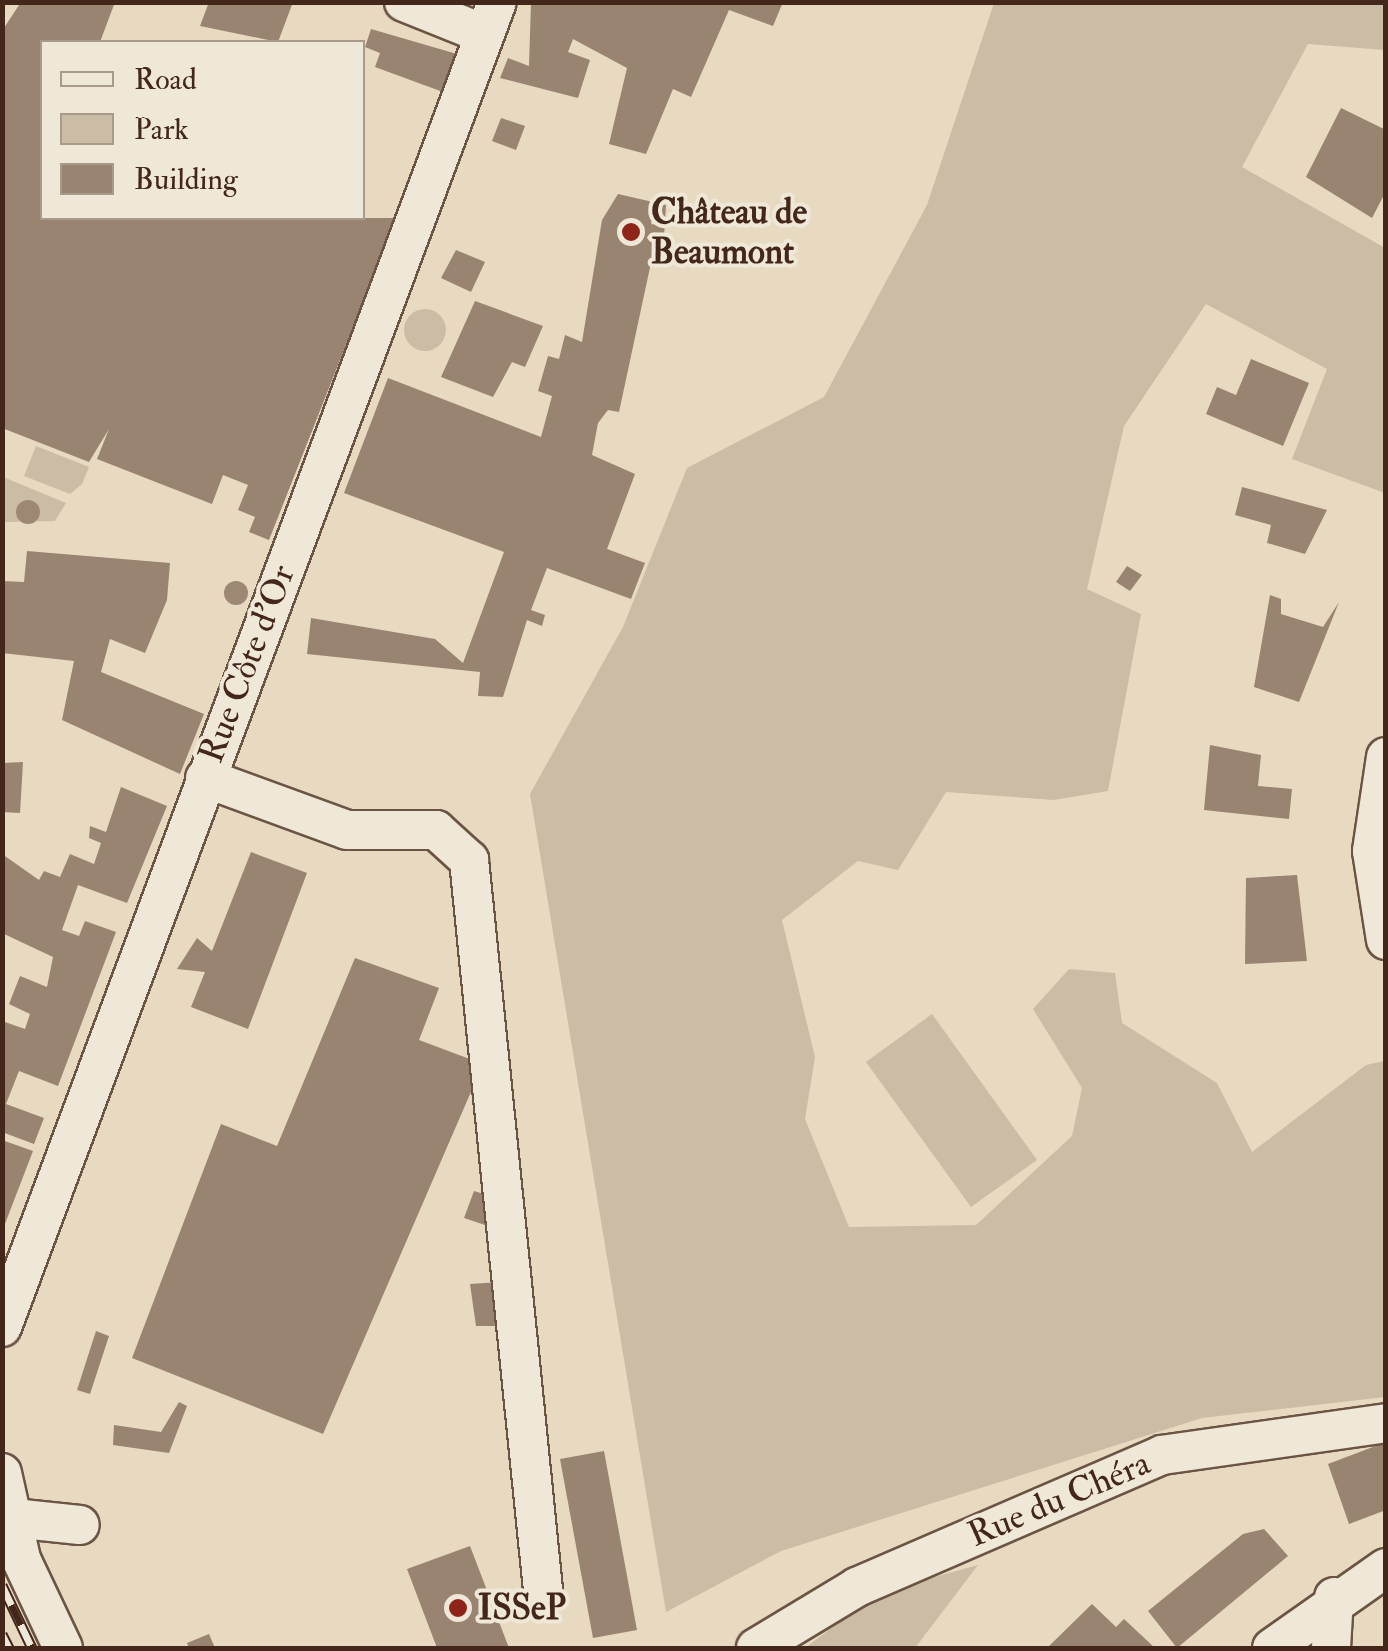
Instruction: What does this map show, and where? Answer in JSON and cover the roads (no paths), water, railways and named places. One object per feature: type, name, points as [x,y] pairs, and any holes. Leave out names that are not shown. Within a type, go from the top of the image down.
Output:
[{"type":"street","points":[[404,2],[490,18]]},
{"type":"street","name":"Rue Côte d'Or","points":[[2,1327],[490,18]]},
{"type":"street","points":[[1386,757],[1372,851],[1386,940]]},
{"type":"street","points":[[204,778],[347,830],[436,830],[469,860],[543,1590]]},
{"type":"street","name":"Rue du Chéra","points":[[756,1648],[856,1587],[1162,1455],[1386,1423]]},
{"type":"street","points":[[2,1473],[21,1559],[63,1648]]},
{"type":"street","points":[[13,1518],[80,1524]]},
{"type":"street","points":[[1272,1648],[1334,1597],[1386,1568]]},
{"type":"street","points":[[1331,1648],[1334,1597]]},
{"type":"railway","points":[[2,1585],[32,1648]]},
{"type":"railway","points":[[2,1634],[9,1648]]},
{"type":"place","name":"Château de Beaumont","points":[[631,232]]},
{"type":"place","name":"ISSeP","points":[[458,1608]]}]
